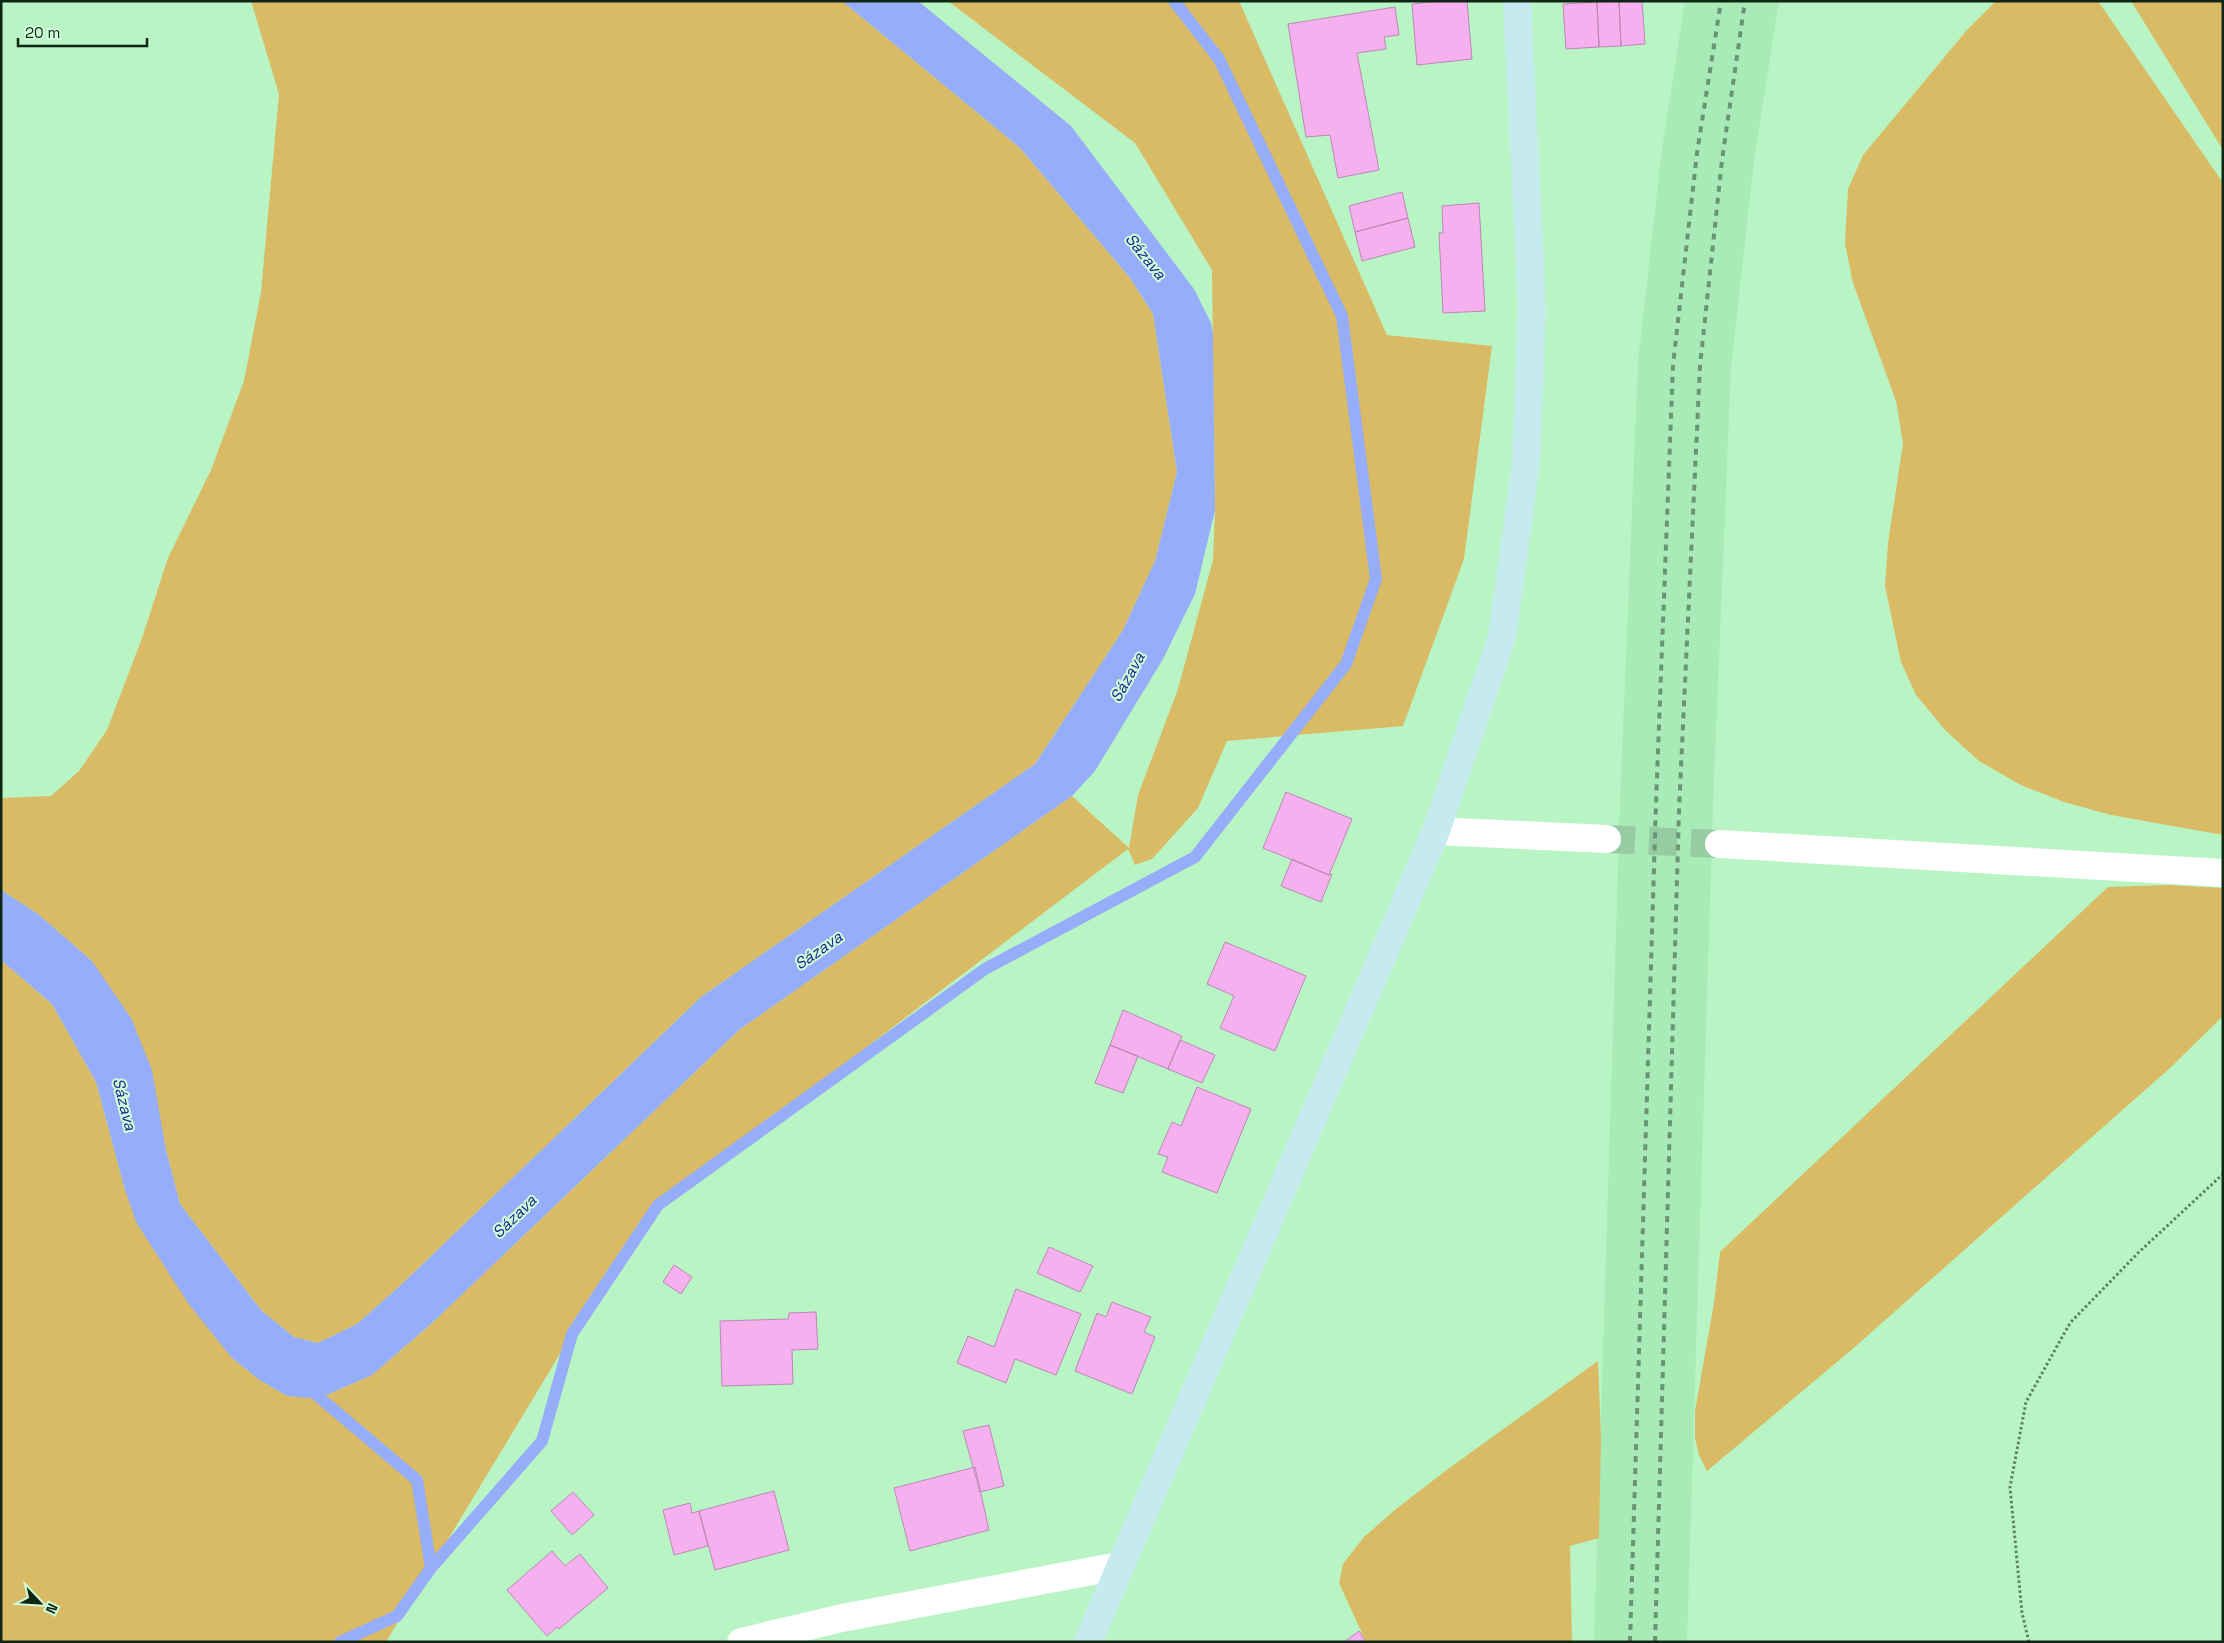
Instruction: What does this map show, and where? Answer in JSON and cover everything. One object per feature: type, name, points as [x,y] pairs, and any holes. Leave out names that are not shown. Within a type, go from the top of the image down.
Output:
[{"type":"street","points":[[1088,1642],[1436,831],[1502,637],[1526,463],[1532,308],[1517,1]]},
{"type":"street","points":[[1436,831],[1607,839]]},
{"type":"street","points":[[1719,844],[2223,874]]},
{"type":"street","points":[[741,1642],[842,1618],[1120,1566]]},
{"type":"path","points":[[2029,1642],[2022,1613],[2010,1487],[2026,1402],[2070,1324],[2138,1253],[2223,1174]]},
{"type":"shaded area","points":[[251,1],[842,1],[1020,148],[1130,278],[1153,314],[1177,472],[1155,561],[1123,630],[1035,764],[701,997],[403,1283],[357,1324],[318,1343],[294,1337],[261,1310],[180,1204],[166,1150],[92,961],[38,914],[1,890],[1,798],[51,796],[79,771],[107,730],[142,638],[168,558],[211,470],[244,381],[261,292],[279,94]]},
{"type":"shaded area","points":[[948,1],[1239,1],[1387,335],[1492,346],[1464,559],[1403,726],[1227,741],[1198,808],[1152,859],[1135,865],[1128,849],[658,1205],[572,1334],[386,1642],[1,1642],[1,960],[52,1004],[96,1082],[125,1190],[231,1357],[258,1379],[287,1396],[329,1394],[372,1375],[431,1324],[739,1030],[1072,796],[1129,848],[1138,795],[1178,689],[1213,560],[1215,510],[1212,270],[1135,143]]},
{"type":"shaded area","points":[[1685,1],[1779,1],[1754,161],[1731,369],[1713,805],[1687,1642],[1594,1642],[1620,802],[1638,362],[1662,149]]},
{"type":"shaded area","points":[[1996,1],[2098,1],[2223,183],[2223,835],[2111,815],[2064,802],[2021,785],[1979,761],[1946,731],[1916,695],[1901,662],[1885,586],[1888,543],[1903,443],[1896,401],[1853,283],[1845,244],[1848,189],[1863,155],[1967,30]]},
{"type":"shaded area","points":[[2131,1],[2223,1],[2223,150]]},
{"type":"shaded area","points":[[2169,885],[2223,888],[2223,1016],[2170,1068],[1849,1352],[1707,1471],[1699,1455],[1695,1438],[1695,1411],[1714,1303],[1720,1252],[2108,887]]},
{"type":"shaded area","points":[[1598,1361],[1601,1437],[1599,1538],[1570,1546],[1572,1642],[1366,1642],[1339,1583],[1343,1564],[1364,1537],[1396,1509],[1448,1469]]},
{"type":"water","name":"Sázava","points":[[842,1],[918,1],[1071,126],[1194,289],[1211,323],[1213,333],[1215,510],[1195,594],[1163,659],[1095,771],[1072,796],[739,1030],[431,1324],[372,1375],[329,1394],[307,1398],[287,1396],[258,1379],[231,1357],[188,1303],[136,1222],[125,1190],[96,1082],[52,1004],[1,960],[1,890],[38,914],[92,961],[131,1018],[152,1070],[166,1150],[180,1204],[261,1310],[294,1337],[318,1343],[357,1324],[403,1283],[701,997],[1035,764],[1123,630],[1155,561],[1177,472],[1153,314],[1130,278],[1020,148]]},
{"type":"building","points":[[1467,1],[1472,59],[1417,65],[1412,4]]},
{"type":"building","points":[[1619,1],[1642,1],[1645,44],[1621,46]]},
{"type":"building","points":[[1619,1],[1621,46],[1599,47],[1597,2]]},
{"type":"building","points":[[1597,2],[1599,47],[1566,49],[1563,4]]},
{"type":"building","points":[[1395,7],[1399,35],[1384,37],[1386,49],[1357,53],[1379,170],[1338,178],[1330,135],[1306,137],[1288,24]]},
{"type":"building","points":[[1402,192],[1408,218],[1355,232],[1349,206]]},
{"type":"building","points":[[1479,203],[1485,311],[1443,313],[1439,233],[1443,233],[1442,206]]},
{"type":"building","points":[[1408,218],[1415,247],[1362,261],[1355,232]]},
{"type":"building","points":[[1286,792],[1352,819],[1329,875],[1263,848]]},
{"type":"building","points":[[1292,859],[1329,875],[1332,874],[1321,902],[1281,886]]},
{"type":"building","points":[[1225,942],[1306,976],[1275,1051],[1220,1028],[1234,996],[1207,984]]},
{"type":"building","points":[[1123,1010],[1182,1036],[1168,1069],[1110,1045]]},
{"type":"building","points":[[1180,1040],[1215,1055],[1202,1083],[1168,1069]]},
{"type":"building","points":[[1110,1045],[1138,1056],[1123,1093],[1095,1083]]},
{"type":"building","points":[[1197,1087],[1251,1109],[1217,1193],[1162,1172],[1168,1157],[1158,1154],[1172,1122],[1181,1126]]},
{"type":"building","points":[[1049,1247],[1093,1266],[1080,1292],[1037,1273]]},
{"type":"building","points":[[674,1265],[692,1277],[681,1294],[663,1282]]},
{"type":"building","points":[[1016,1289],[1081,1314],[1056,1375],[1015,1359],[1006,1383],[957,1363],[968,1336],[994,1347]]},
{"type":"building","points":[[1112,1302],[1151,1317],[1144,1332],[1155,1337],[1132,1394],[1075,1371],[1097,1313],[1106,1317]]},
{"type":"building","points":[[816,1312],[818,1349],[792,1350],[793,1384],[722,1386],[720,1321],[788,1319],[789,1313]]},
{"type":"building","points":[[989,1425],[1004,1486],[980,1492],[963,1431]]},
{"type":"building","points":[[975,1467],[989,1530],[910,1551],[894,1488]]},
{"type":"building","points":[[774,1491],[789,1550],[715,1570],[699,1511]]},
{"type":"building","points":[[573,1492],[594,1515],[572,1535],[551,1511]]},
{"type":"building","points":[[690,1503],[692,1513],[699,1511],[708,1546],[674,1555],[663,1510]]},
{"type":"building","points":[[552,1551],[565,1566],[580,1554],[608,1588],[559,1629],[557,1627],[547,1636],[507,1590]]},
{"type":"building","points":[[1359,1631],[1366,1642],[1344,1642]]},
{"type":"waterway","points":[[340,1642],[397,1616],[431,1568],[542,1441],[572,1334],[658,1205],[985,969],[1195,857],[1346,664],[1376,579],[1342,316],[1219,59],[1174,1]]},
{"type":"waterway","points":[[306,1386],[417,1480],[431,1568]]},
{"type":"tunnel","points":[[1607,839],[1719,844]]},
{"type":"railway","points":[[1630,1642],[1656,803],[1673,365],[1697,153],[1721,1]]},
{"type":"railway","points":[[1655,1642],[1679,810],[1700,366],[1722,160],[1745,1]]}]
